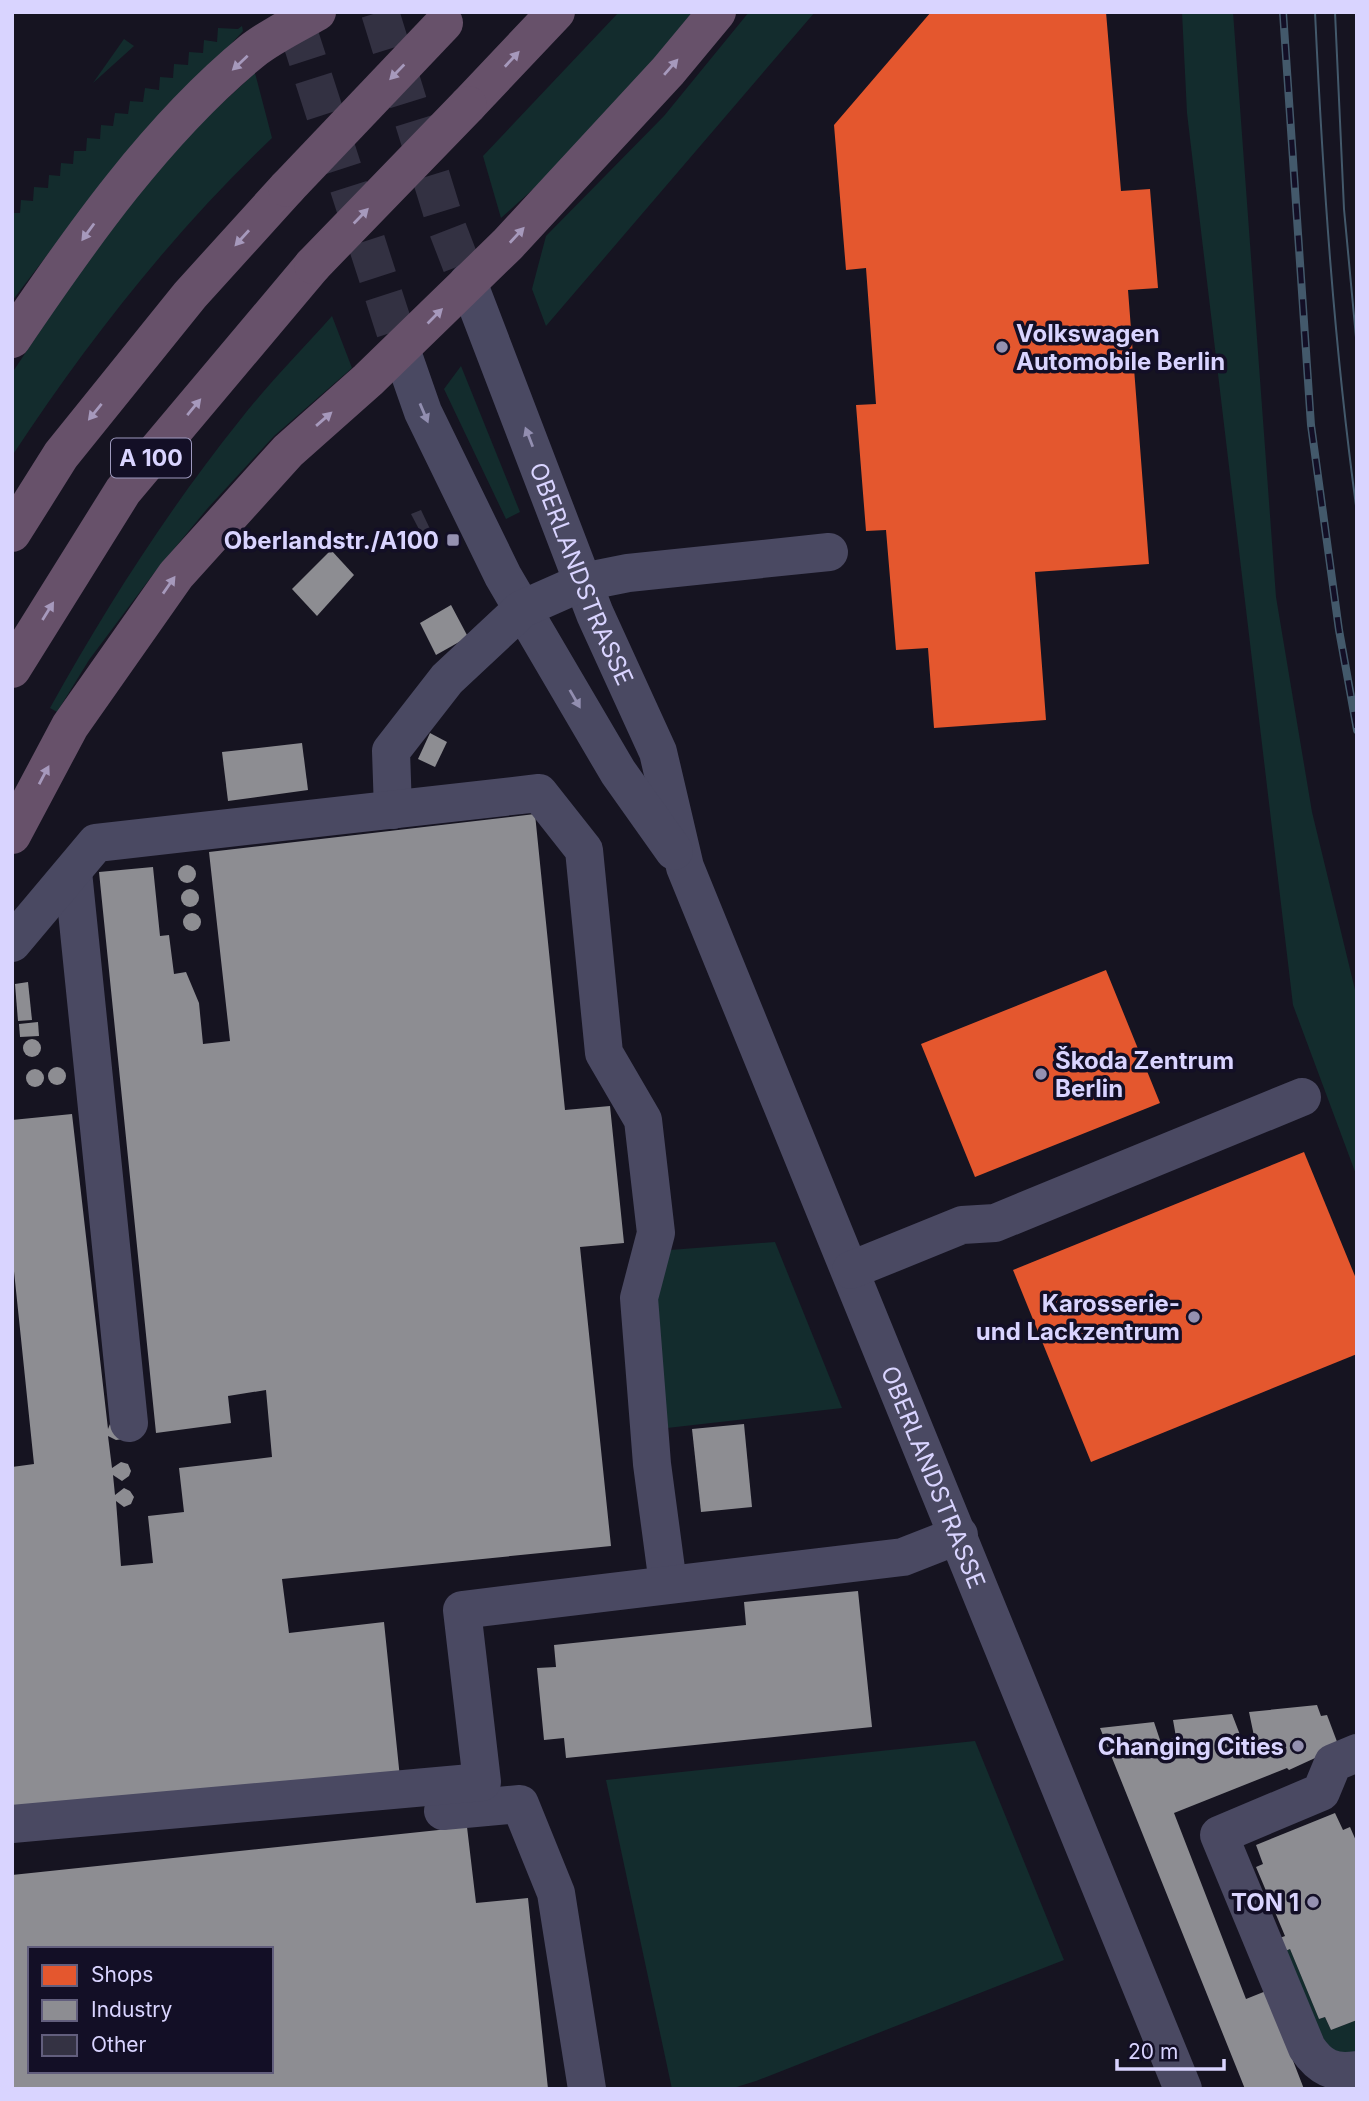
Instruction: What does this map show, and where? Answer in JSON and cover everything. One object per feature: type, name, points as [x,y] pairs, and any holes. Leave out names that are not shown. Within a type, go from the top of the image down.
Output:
[{"type":"highway","name":"A 100","points":[[12,669],[123,491],[313,265],[556,12]]},
{"type":"highway","points":[[12,835],[70,726],[176,575],[288,451],[401,349],[468,282],[659,81],[717,12]]},
{"type":"highway","points":[[12,339],[118,190],[200,100],[253,51],[301,16]]},
{"type":"highway","name":"A 100","points":[[12,533],[61,454],[190,295],[287,188],[449,18]]},
{"type":"street","name":"OBERLANDSTRASSE","points":[[468,282],[594,614],[659,752],[685,867],[1182,2089]]},
{"type":"street","name":"OBERLANDSTRASSE","points":[[401,349],[428,424],[477,526],[522,609],[618,772],[685,867]]},
{"type":"street","points":[[393,810],[391,751],[447,679],[522,609],[583,582],[628,573],[829,552]]},
{"type":"street","points":[[12,943],[96,843],[539,793],[584,850],[604,1052],[643,1121],[656,1233],[639,1298],[652,1464],[668,1584]]},
{"type":"street","points":[[73,872],[129,1423]]},
{"type":"street","points":[[851,1270],[962,1225],[995,1223],[1302,1097]]},
{"type":"street","points":[[12,1824],[482,1782],[462,1610],[903,1557],[958,1535]]},
{"type":"street","points":[[1357,1753],[1333,1763],[1321,1791],[1219,1835],[1307,2048],[1317,2062],[1330,2070],[1357,2070]]},
{"type":"street","points":[[12,1851],[520,1804],[556,1893],[587,2089]]},
{"type":"green space","points":[[619,12],[698,12],[551,173],[501,218],[483,156]]},
{"type":"green space","points":[[749,12],[815,12],[546,326],[532,289],[546,236],[664,116]]},
{"type":"green space","points":[[1182,12],[1233,12],[1276,597],[1312,812],[1357,998],[1357,1177],[1293,1005],[1187,113]]},
{"type":"green space","points":[[242,26],[243,31],[122,157],[12,301],[12,213],[20,213],[21,200],[33,201],[34,187],[48,188],[49,175],[60,176],[61,163],[73,164],[74,151],[86,151],[87,138],[100,139],[101,125],[113,126],[115,113],[128,114],[130,101],[143,102],[145,88],[159,90],[160,77],[173,78],[174,64],[188,65],[189,52],[203,53],[204,40],[217,42],[218,28],[238,29]]},
{"type":"green space","points":[[124,39],[134,46],[93,83]]},
{"type":"green space","points":[[255,73],[272,138],[200,211],[133,290],[70,371],[12,456],[12,373],[114,220],[181,141]]},
{"type":"green space","points":[[332,316],[352,368],[274,436],[207,509],[154,573],[89,660],[57,712],[50,708],[116,596],[213,454],[273,381]]},
{"type":"green space","points":[[461,366],[520,512],[506,519],[444,389]]},
{"type":"green space","points":[[775,1242],[842,1408],[667,1428],[651,1285],[670,1250]]},
{"type":"green space","points":[[975,1741],[1064,1960],[756,2081],[730,2089],[672,2089],[606,1780]]},
{"type":"green space","points":[[1290,1949],[1319,2019],[1325,2017],[1331,2030],[1357,2020],[1357,2050],[1346,2056],[1330,2055],[1281,1952]]},
{"type":"building: Shops","name":"Volkswagen Automobile Berlin","points":[[931,12],[1106,12],[1121,191],[1150,189],[1158,288],[1128,290],[1149,564],[1035,572],[1046,720],[934,728],[928,648],[896,650],[886,530],[866,531],[856,405],[876,404],[866,268],[846,270],[834,125]]},
{"type":"building: Shops","name":"Škoda Zentrum Berlin","points":[[1106,970],[1160,1103],[975,1177],[921,1044]]},
{"type":"building: Shops","name":"Karosserie- und Lackzentrum","points":[[1304,1152],[1357,1281],[1357,1354],[1091,1462],[1013,1270]]},
{"type":"building: Industry","points":[[331,550],[354,575],[317,616],[292,589]]},
{"type":"building: Industry","points":[[451,605],[468,637],[436,655],[420,623]]},
{"type":"building: Industry","points":[[430,733],[447,742],[435,767],[418,759]]},
{"type":"building: Industry","points":[[302,743],[308,790],[228,801],[222,752]]},
{"type":"building: Industry","points":[[535,814],[565,1110],[610,1106],[624,1243],[580,1247],[611,1546],[282,1579],[289,1633],[384,1622],[400,1778],[12,1817],[12,1467],[34,1464],[12,1252],[12,1120],[72,1114],[108,1429],[110,1424],[123,1439],[116,1440],[108,1436],[112,1468],[121,1462],[128,1464],[131,1471],[122,1481],[113,1475],[115,1495],[124,1488],[134,1497],[131,1504],[124,1507],[116,1501],[121,1566],[153,1563],[148,1516],[184,1512],[179,1468],[272,1457],[266,1390],[228,1396],[231,1423],[156,1433],[99,872],[153,867],[160,936],[169,935],[174,974],[186,972],[199,1003],[203,1044],[230,1041],[209,852]]},
{"type":"building: Industry","points":[[183,865],[191,865],[196,874],[194,881],[183,883],[178,878],[178,870]]},
{"type":"building: Industry","points":[[186,889],[194,889],[199,898],[197,905],[186,907],[181,902],[181,894]]},
{"type":"building: Industry","points":[[188,913],[196,913],[201,922],[199,929],[188,931],[183,926],[183,918]]},
{"type":"building: Industry","points":[[28,982],[32,1020],[18,1021],[15,984]]},
{"type":"building: Industry","points":[[38,1022],[39,1036],[20,1037],[19,1024]]},
{"type":"building: Industry","points":[[28,1039],[36,1039],[41,1048],[39,1055],[28,1057],[23,1052],[23,1044]]},
{"type":"building: Industry","points":[[53,1067],[61,1067],[66,1076],[64,1083],[53,1085],[48,1080],[48,1072]]},
{"type":"building: Industry","points":[[31,1069],[39,1069],[44,1078],[42,1085],[31,1087],[26,1082],[26,1074]]},
{"type":"building: Industry","points":[[744,1424],[752,1507],[701,1512],[692,1429]]},
{"type":"building: Industry","points":[[858,1591],[872,1727],[566,1758],[564,1738],[544,1740],[537,1668],[556,1667],[554,1645],[746,1625],[744,1602]]},
{"type":"building: Industry","points":[[1317,1705],[1321,1716],[1327,1715],[1339,1747],[1289,1770],[1287,1768],[1174,1813],[1246,1999],[1266,1991],[1304,2089],[1245,2089],[1100,1728],[1154,1722],[1161,1743],[1176,1737],[1173,1720],[1232,1714],[1242,1740],[1254,1736],[1249,1712]]},
{"type":"building: Industry","name":"TON 1","points":[[1335,1813],[1343,1830],[1350,1827],[1357,1843],[1357,2020],[1331,2030],[1325,2017],[1319,2019],[1290,1949],[1283,1952],[1277,1939],[1285,1936],[1256,1867],[1263,1864],[1256,1845]]},
{"type":"building: Industry","points":[[467,1827],[476,1903],[528,1898],[548,2089],[12,2089],[12,1875]]},
{"type":"building: Other","points":[[421,510],[431,531],[422,535],[411,514]]},
{"type":"tunnel","points":[[380,12],[446,225],[468,282]]},
{"type":"tunnel","points":[[296,24],[401,349]]},
{"type":"tram line","points":[[1315,12],[1330,263],[1357,513]]},
{"type":"tram line","points":[[1335,12],[1344,209],[1357,348]]},
{"type":"railway","points":[[1283,12],[1311,425],[1339,630],[1357,730]]},
{"type":"place","name":"Volkswagen Automobile Berlin","points":[[1002,347]]},
{"type":"place","name":"Oberlandstr./A100","points":[[453,540]]},
{"type":"place","name":"Škoda Zentrum Berlin","points":[[1041,1074]]},
{"type":"place","name":"Karosserie- und Lackzentrum","points":[[1194,1317]]},
{"type":"place","name":"Changing Cities","points":[[1298,1746]]},
{"type":"place","name":"TON 1","points":[[1313,1902]]}]
